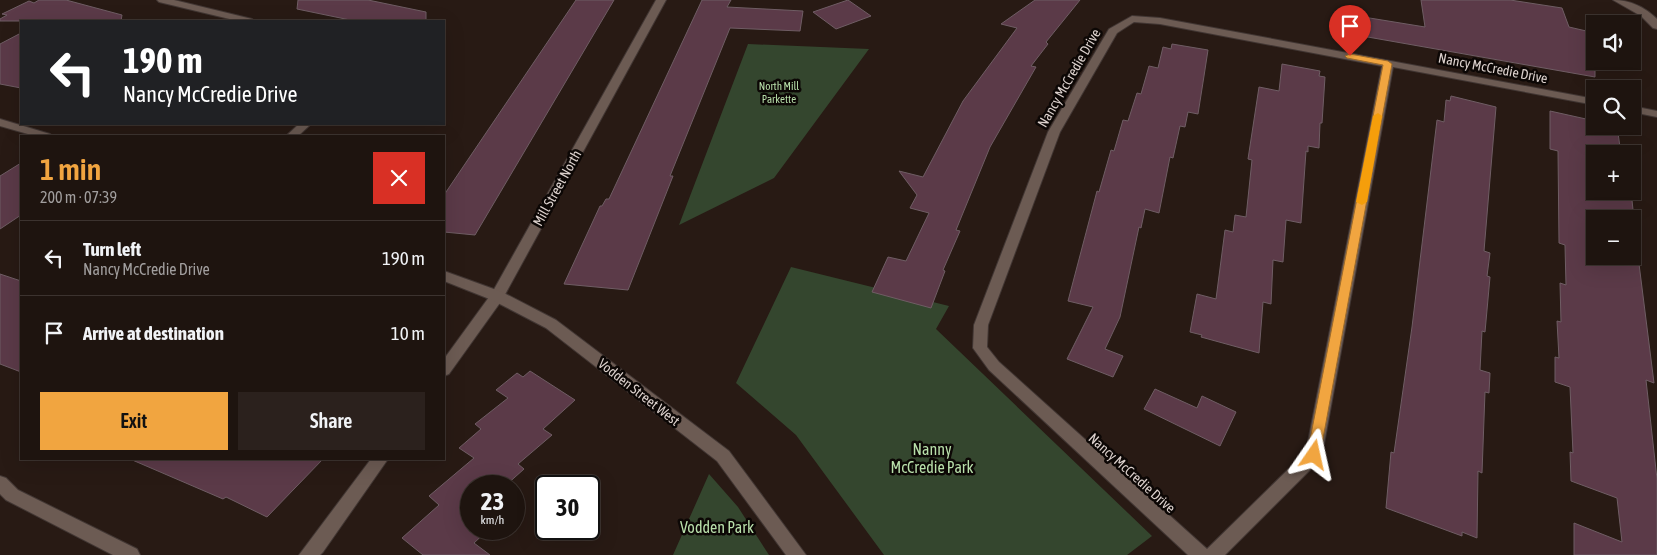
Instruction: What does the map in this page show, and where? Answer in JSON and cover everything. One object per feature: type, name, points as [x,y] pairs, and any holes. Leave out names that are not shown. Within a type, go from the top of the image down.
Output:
[{"type":"street","points":[[162,0],[245,20]]},
{"type":"street","name":"Mill Street North","points":[[445,369],[497,296],[661,0]]},
{"type":"street","points":[[1618,0],[1637,9],[1656,23]]},
{"type":"street","name":"Nancy McCredie Drive","points":[[1201,555],[994,366],[980,348],[981,325],[1054,132],[1113,31],[1132,20],[1160,21],[1586,100]]},
{"type":"street","points":[[1213,555],[1314,455],[1388,64]]},
{"type":"street","points":[[1641,111],[1657,114]]},
{"type":"street","points":[[0,122],[43,135]]},
{"type":"street","points":[[293,135],[304,125]]},
{"type":"street","name":"Vodden Street West","points":[[445,276],[497,296],[551,324],[723,456],[797,555]]},
{"type":"street","points":[[308,555],[317,546],[379,460]]},
{"type":"street","points":[[0,483],[12,495],[131,555]]},
{"type":"green space","name":"North Mill Parkette","points":[[748,44],[869,49],[774,178],[679,225]]},
{"type":"green space","name":"Nanny McCredie Park","points":[[791,267],[949,306],[936,329],[1152,536],[1127,555],[884,555],[796,435],[736,383]]},
{"type":"green space","name":"Vodden Park","points":[[709,474],[738,507],[769,555],[673,555]]},
{"type":"building","points":[[39,0],[66,0],[122,15],[121,20],[0,21],[0,19],[7,15],[2,14],[29,1],[34,3]]},
{"type":"building","points":[[298,0],[368,0],[426,12],[426,20],[350,20],[297,9]]},
{"type":"building","points":[[576,0],[614,0],[475,235],[445,232],[445,194]]},
{"type":"building","points":[[702,0],[731,0],[727,7],[803,11],[800,31],[730,28],[670,176],[673,176],[628,290],[564,284],[600,206],[602,206],[606,199],[609,199]]},
{"type":"building","points":[[848,0],[871,16],[836,29],[813,12]]},
{"type":"building","points":[[1035,0],[1080,0],[1046,42],[1048,44],[1031,66],[1036,67],[990,147],[956,230],[960,231],[943,270],[945,271],[931,308],[872,292],[888,257],[906,261],[929,213],[910,208],[917,195],[899,171],[923,177],[963,101],[1017,28],[1001,24]]},
{"type":"building","points":[[1421,0],[1510,0],[1562,8],[1569,27],[1586,31],[1586,70],[1595,70],[1595,77],[1345,33],[1345,14],[1425,27]]},
{"type":"building","points":[[20,34],[20,88],[0,84],[0,44]]},
{"type":"building","points":[[1172,44],[1208,50],[1198,114],[1188,112],[1185,127],[1180,126],[1173,158],[1170,157],[1159,213],[1145,209],[1141,228],[1139,227],[1120,317],[1105,349],[1123,356],[1113,377],[1067,359],[1093,307],[1068,301],[1097,191],[1099,192],[1111,150],[1114,151],[1123,120],[1128,121],[1137,93],[1141,94],[1149,66],[1158,68],[1163,47],[1171,49]]},
{"type":"building","points":[[1282,64],[1320,71],[1319,76],[1325,77],[1322,123],[1320,123],[1319,148],[1308,146],[1308,152],[1306,151],[1301,223],[1286,220],[1283,262],[1273,260],[1271,304],[1263,302],[1259,353],[1201,337],[1202,335],[1190,332],[1197,294],[1216,299],[1225,230],[1233,232],[1235,215],[1246,217],[1252,160],[1248,159],[1259,87],[1279,91]]},
{"type":"building","points":[[1451,96],[1496,107],[1484,251],[1490,253],[1487,276],[1490,277],[1485,332],[1482,331],[1480,370],[1490,373],[1489,393],[1485,392],[1482,473],[1478,471],[1477,538],[1462,532],[1462,536],[1386,508],[1391,452],[1394,453],[1412,327],[1437,120],[1444,122],[1446,100],[1450,101]]},
{"type":"building","points":[[1550,111],[1586,119],[1586,135],[1618,135],[1620,145],[1586,145],[1586,200],[1632,200],[1633,210],[1586,210],[1586,265],[1639,265],[1654,383],[1646,380],[1657,479],[1657,555],[1574,555],[1574,523],[1622,542],[1617,498],[1571,481],[1570,452],[1573,453],[1570,387],[1555,382],[1555,357],[1559,358],[1557,321],[1561,322],[1560,283],[1566,285],[1565,245],[1559,243],[1558,151],[1550,149]]},
{"type":"building","points":[[20,164],[20,216],[0,229],[0,176]]},
{"type":"building","points":[[0,274],[20,281],[20,372],[0,364]]},
{"type":"building","points":[[530,371],[575,400],[543,429],[552,435],[518,464],[524,469],[517,475],[460,475],[460,540],[477,540],[474,543],[490,555],[423,555],[402,538],[439,505],[429,496],[474,458],[459,448],[481,429],[475,424],[508,398],[496,390],[517,373],[523,377]]},
{"type":"building","points":[[1155,389],[1197,408],[1202,396],[1236,412],[1220,446],[1144,409]]},
{"type":"building","points":[[132,460],[322,460],[267,517],[226,497],[223,499]]},
{"type":"slow traffic","points":[[1362,202],[1378,116]]},
{"type":"route","points":[[1314,455],[1388,64],[1350,56]]}]
